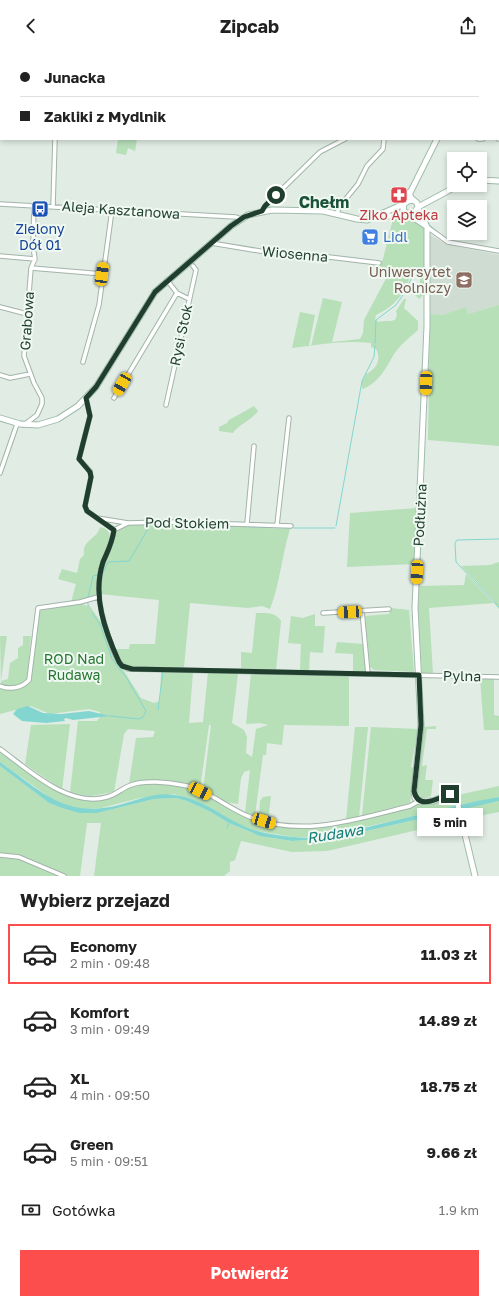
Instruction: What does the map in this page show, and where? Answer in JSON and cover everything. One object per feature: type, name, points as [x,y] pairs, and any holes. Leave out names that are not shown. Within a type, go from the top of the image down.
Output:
[{"type":"street","points":[[53,206],[55,140]]},
{"type":"street","points":[[262,211],[265,206],[320,152],[343,140]]},
{"type":"street","points":[[337,214],[340,206],[355,189],[367,166],[383,149],[384,140]]},
{"type":"street","points":[[436,140],[409,192],[404,203],[403,210],[448,242],[499,251]]},
{"type":"street","points":[[487,180],[499,181]]},
{"type":"street","name":"Podłużna","points":[[409,192],[427,227],[425,394],[415,608],[421,725],[414,791],[415,798],[419,801]]},
{"type":"street","points":[[0,418],[16,424],[38,425],[58,419],[86,398],[102,377],[145,304],[155,292],[167,280],[241,219],[262,211],[323,211],[363,220],[378,216],[404,203],[417,205],[432,200],[447,192]]},
{"type":"street","name":"Aleja Kasztanowa","points":[[0,204],[236,217],[241,219]]},
{"type":"street","name":"Grabowa","points":[[23,425],[37,415],[42,404],[42,398],[30,374],[24,354],[31,268],[35,259],[33,247],[34,205]]},
{"type":"street","points":[[378,216],[400,216],[414,213],[417,205]]},
{"type":"street","points":[[83,362],[99,305],[102,274],[112,210]]},
{"type":"street","name":"Wiosenna","points":[[211,243],[296,257],[329,257],[379,263]]},
{"type":"street","points":[[0,256],[35,259]]},
{"type":"street","name":"Rysi Stok","points":[[166,405],[196,270],[193,266]]},
{"type":"street","points":[[31,268],[102,274]]},
{"type":"street","points":[[167,280],[177,293],[189,299]]},
{"type":"street","points":[[114,398],[177,293]]},
{"type":"street","points":[[0,307],[27,314]]},
{"type":"street","points":[[0,375],[10,378],[30,374]]},
{"type":"street","points":[[86,398],[90,416],[79,459],[90,472],[91,477],[85,506],[87,511],[114,530]]},
{"type":"street","points":[[277,525],[289,418]]},
{"type":"street","points":[[0,473],[16,424]]},
{"type":"street","name":"Pod Stokiem","points":[[247,524],[254,446]]},
{"type":"street","name":"Pod Stokiem","points":[[97,518],[128,523],[291,526]]},
{"type":"street","name":"Pod Stokiem","points":[[114,530],[128,523]]},
{"type":"street","name":"Pylna","points":[[114,530],[112,546],[103,562],[98,597],[103,620],[113,649],[119,662],[128,669],[499,677]]},
{"type":"street","points":[[0,686],[6,689],[15,688],[29,680],[38,608],[85,601],[98,597]]},
{"type":"street","points":[[323,613],[389,609]]},
{"type":"street","points":[[362,611],[368,674]]},
{"type":"street","points":[[0,749],[55,788],[69,795],[82,798],[102,798],[112,795],[130,785],[147,782],[181,785],[200,791],[251,817],[285,826],[319,826],[336,824],[410,806],[419,801],[433,801],[450,794],[458,800],[475,876]]},
{"type":"street","points":[[0,855],[19,857],[64,876]]},
{"type":"shaded area","name":"Uniwersytet Rolniczy","points":[[430,235],[446,244],[499,255],[499,305],[468,314],[466,307],[442,315],[430,314]]},
{"type":"green space","points":[[118,140],[137,140],[135,151],[128,148],[126,155],[116,153]]},
{"type":"green space","points":[[393,219],[411,220],[424,227],[425,293],[419,299],[415,295],[420,284],[420,276],[416,271],[413,272],[410,275],[407,287],[401,296],[390,307],[376,315],[375,319],[378,322],[395,320],[397,315],[396,311],[404,299],[406,299],[404,308],[418,321],[418,330],[396,351],[385,370],[377,379],[368,387],[362,389],[362,381],[366,374],[373,370],[378,360],[378,353],[376,349],[371,347],[371,343],[341,342],[311,346],[323,298],[342,302],[332,342],[360,339],[363,333],[364,320],[389,273],[379,265],[383,259]]},
{"type":"green space","points":[[499,305],[499,446],[428,440],[430,314],[442,315],[466,307],[468,314]]},
{"type":"green space","points":[[300,312],[315,315],[310,346],[292,348]]},
{"type":"green space","points":[[254,406],[258,411],[238,427],[233,433],[219,431],[219,427]]},
{"type":"green space","points":[[417,508],[414,564],[347,567],[350,513]]},
{"type":"green space","points":[[151,523],[290,529],[270,609],[262,606],[248,608],[190,603],[184,667],[180,668],[129,667],[121,661],[115,649],[129,649],[130,644],[155,644],[159,600],[100,594],[102,574],[115,533],[128,525]]},
{"type":"green space","points":[[100,527],[106,530],[109,534],[110,540],[98,572],[97,594],[95,596],[71,602],[76,584],[58,579],[62,569],[77,573],[80,559],[84,555],[85,546],[96,535]]},
{"type":"green space","points":[[499,562],[499,609],[494,603],[495,602],[461,566],[490,565]]},
{"type":"green space","points":[[466,574],[494,603],[429,608],[433,674],[422,674],[418,609],[419,586],[464,585]]},
{"type":"green space","name":"ROD Nad Rudawą","points":[[81,603],[87,606],[89,605],[103,625],[108,642],[141,698],[154,703],[160,701],[161,671],[193,672],[189,723],[203,722],[208,672],[238,674],[232,723],[244,730],[247,737],[246,753],[252,757],[256,729],[268,725],[260,723],[246,724],[251,673],[349,676],[349,726],[284,725],[282,745],[267,743],[266,755],[263,755],[254,816],[245,813],[250,770],[244,772],[241,778],[238,804],[226,802],[203,790],[211,725],[209,725],[200,789],[164,780],[147,780],[129,784],[136,738],[153,737],[155,731],[128,729],[124,734],[114,792],[91,796],[70,793],[78,721],[97,721],[100,717],[100,712],[89,709],[50,714],[31,706],[0,714],[0,687],[13,689],[22,687],[31,679],[38,611]]},
{"type":"green space","points":[[391,608],[409,610],[414,672],[374,670],[370,667],[365,616],[389,614]]},
{"type":"green space","points":[[256,613],[267,613],[276,616],[281,621],[276,670],[241,668],[241,652],[252,653]]},
{"type":"green space","points":[[315,614],[315,626],[325,626],[323,653],[310,652],[309,671],[300,670],[301,644],[288,643],[291,616],[303,618]]},
{"type":"green space","points":[[0,636],[7,636],[1,681],[8,679],[10,663],[18,658],[18,648],[23,645],[23,636],[31,636],[27,681],[15,686],[1,685]]},
{"type":"green space","points":[[337,642],[363,644],[366,668],[365,672],[353,671],[353,654],[335,653]]},
{"type":"green space","points":[[480,679],[494,679],[494,715],[499,716],[499,730],[484,730]]},
{"type":"green space","points":[[70,724],[62,790],[25,764],[31,725]]},
{"type":"green space","points":[[436,726],[436,729],[427,729],[422,766],[427,765],[425,780],[433,780],[431,796],[420,798],[417,796],[423,727]]},
{"type":"green space","points":[[355,727],[368,727],[359,817],[346,820]]},
{"type":"green space","points":[[371,727],[418,729],[411,767],[415,768],[410,803],[362,816]]},
{"type":"green space","points":[[0,750],[67,795],[100,799],[133,785],[148,783],[180,786],[193,789],[232,809],[277,825],[324,827],[450,797],[455,798],[457,806],[321,837],[293,837],[251,830],[191,799],[174,794],[140,798],[101,808],[85,809],[71,807],[52,799],[0,762]]},
{"type":"green space","points":[[0,766],[49,803],[79,813],[97,813],[154,799],[176,798],[187,801],[209,811],[229,823],[250,832],[272,838],[292,841],[335,838],[459,810],[461,827],[452,822],[327,851],[292,852],[241,841],[235,860],[230,862],[230,871],[224,876],[94,876],[101,823],[87,823],[80,876],[66,876],[17,855],[0,854]]},
{"type":"green space","points":[[499,786],[499,797],[460,805],[458,795]]},
{"type":"green space","points":[[271,796],[268,821],[259,817],[260,801],[263,797]]},
{"type":"green space","points":[[499,801],[499,812],[463,819],[461,809]]},
{"type":"green space","points":[[0,857],[23,860],[60,876],[0,876]]},
{"type":"water","points":[[28,706],[43,713],[61,714],[89,711],[110,716],[73,720],[66,718],[64,719],[65,721],[46,723],[22,721],[13,714],[17,709]]},
{"type":"water","points":[[0,762],[41,792],[68,805],[83,808],[100,808],[154,796],[168,794],[175,795],[198,801],[250,829],[283,836],[313,838],[327,836],[477,801],[499,797],[499,801],[335,838],[292,841],[260,836],[229,823],[209,811],[187,801],[176,798],[154,799],[97,813],[79,813],[49,803],[0,766]]},
{"type":"waterway","points":[[425,208],[428,224],[439,233]]},
{"type":"waterway","points":[[445,238],[451,241]]},
{"type":"waterway","points":[[375,343],[376,320],[396,305],[405,292],[413,275]]},
{"type":"waterway","points":[[336,526],[362,381],[374,357],[375,346]]},
{"type":"waterway","points":[[102,575],[108,562],[129,561],[151,524]]},
{"type":"waterway","points":[[163,524],[186,524]]},
{"type":"waterway","points":[[189,525],[291,528]]},
{"type":"waterway","points":[[294,528],[335,528]]},
{"type":"waterway","points":[[499,539],[457,540],[455,543],[456,562],[499,607]]},
{"type":"waterway","points":[[88,598],[93,576],[98,575]]},
{"type":"waterway","points":[[92,613],[100,624],[112,659],[126,677],[146,711],[143,717],[139,719],[110,716]]},
{"type":"waterway","points":[[158,710],[163,671]]},
{"type":"waterway","points":[[8,686],[15,686]]},
{"type":"waterway","name":"Rudawa","points":[[227,828],[229,823]]},
{"type":"place","name":"Ziko Apteka","points":[[399,195]]},
{"type":"place","name":"Zielony Dół 01","points":[[40,209]]},
{"type":"place","name":"Lidl","points":[[370,237]]},
{"type":"place","name":"Uniwersytet Rolniczy","points":[[464,280]]},
{"type":"district","name":"Chełm","points":[[324,202]]},
{"type":"route","points":[[276,195],[262,211],[248,215],[231,226],[160,286],[145,304],[96,387],[86,398],[88,401],[90,416],[79,459],[90,472],[91,477],[85,497],[85,506],[87,511],[114,530],[112,546],[103,562],[99,585],[98,597],[103,620],[119,662],[122,666],[128,669],[419,675],[421,725],[414,791],[415,798],[419,801],[425,802],[433,801],[450,794]]}]
